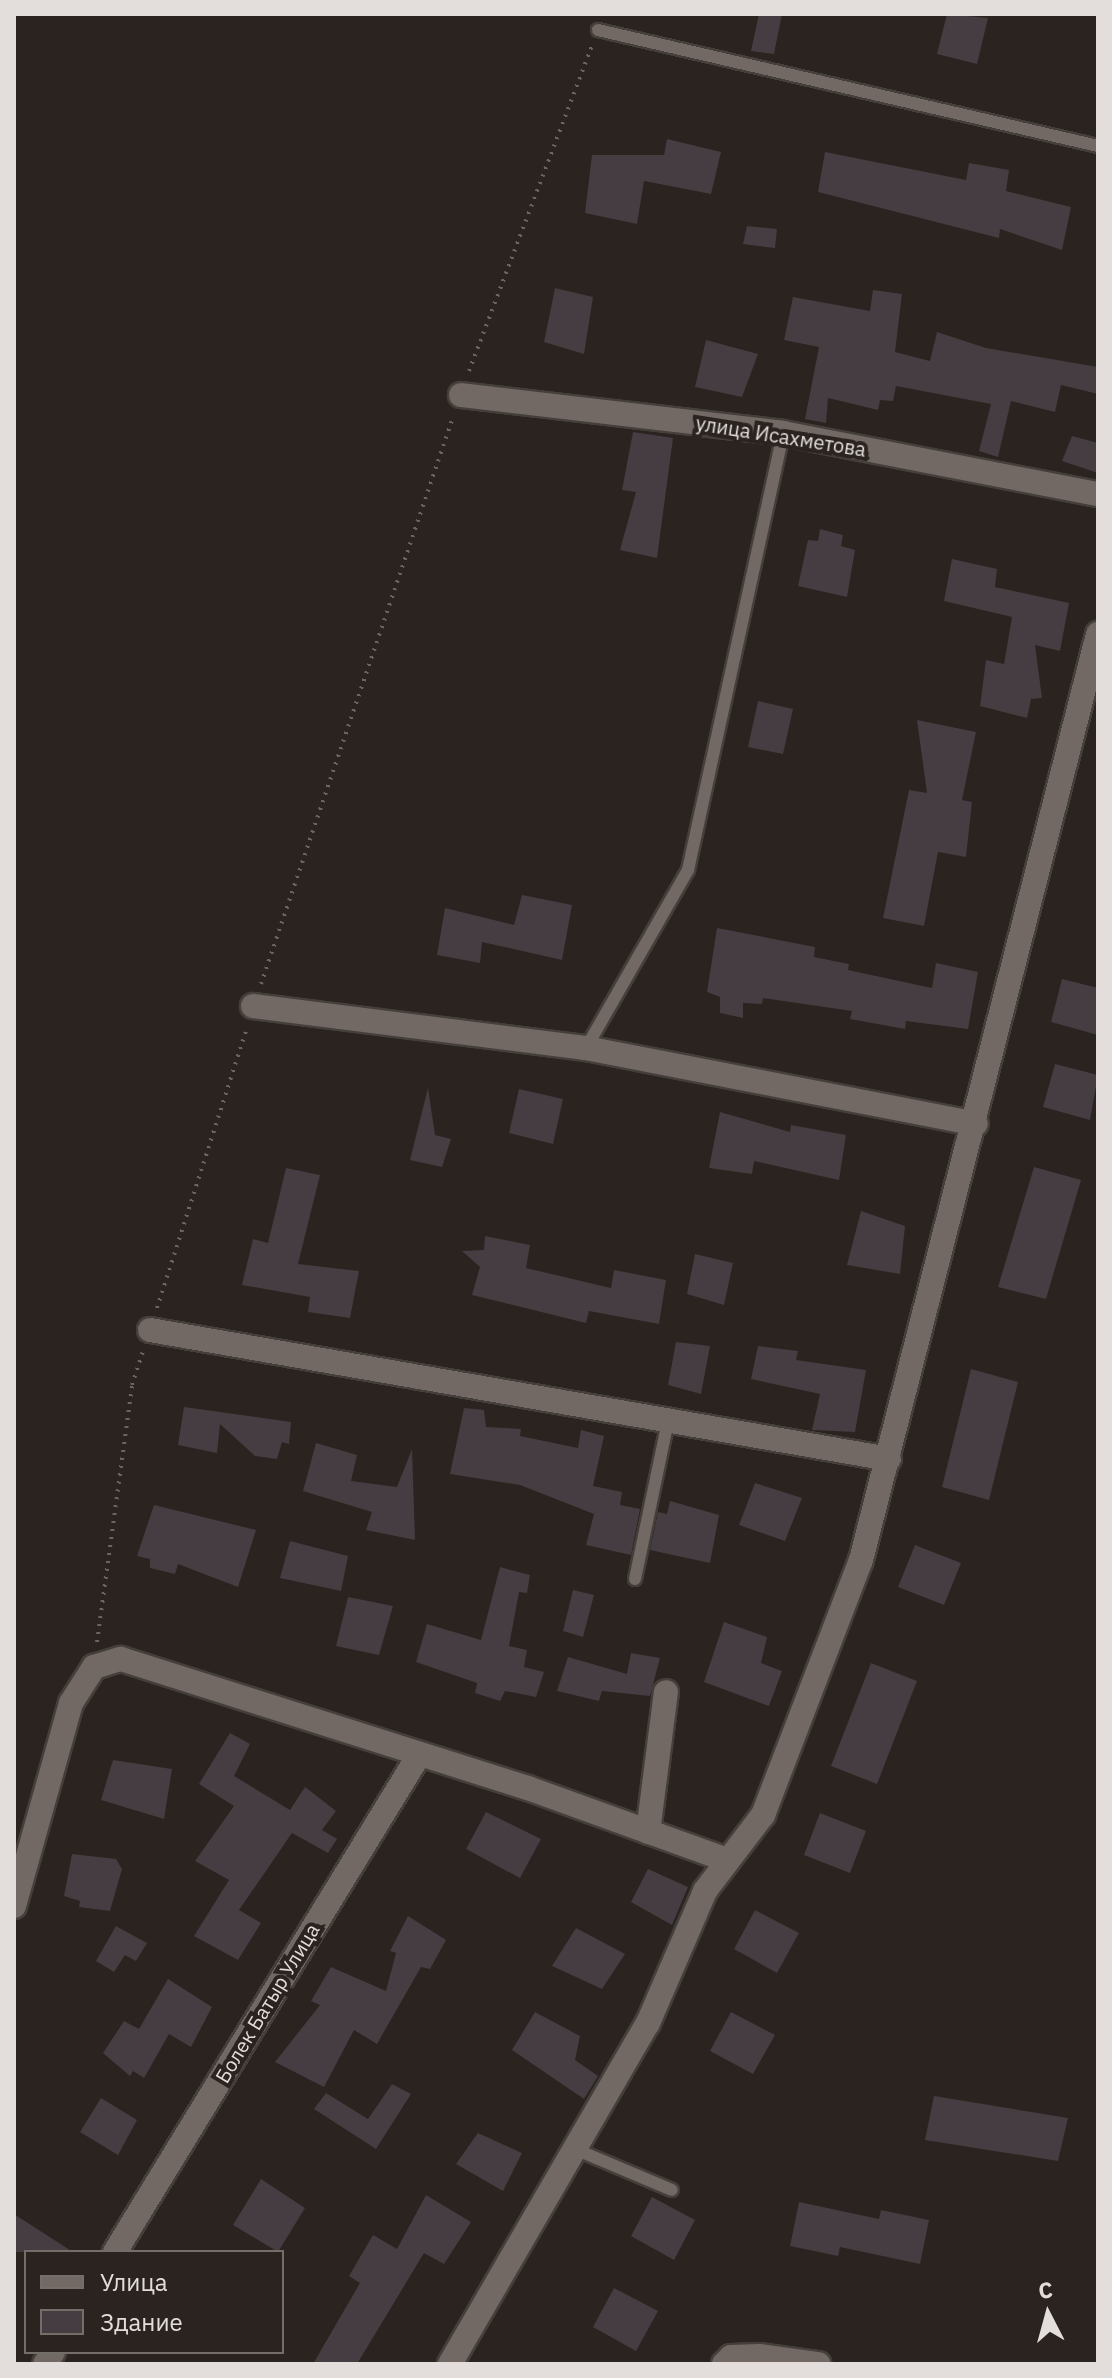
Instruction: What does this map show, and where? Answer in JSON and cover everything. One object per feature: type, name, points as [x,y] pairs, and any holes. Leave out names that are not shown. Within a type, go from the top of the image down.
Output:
[{"type":"street","name":"улица Исахметова","points":[[461,395],[783,433],[1098,494]]},
{"type":"street","points":[[450,2364],[648,2023],[724,1859],[763,1815],[861,1560],[976,1124],[1098,634]]},
{"type":"street","points":[[253,1006],[586,1048],[976,1124]]},
{"type":"street","points":[[150,1330],[889,1459]]},
{"type":"street","points":[[14,1906],[71,1703],[94,1667],[121,1659],[157,1668],[724,1859]]},
{"type":"street","points":[[648,1832],[666,1692]]},
{"type":"street","name":"Болек Батыр Улица","points":[[122,2250],[419,1755]]},
{"type":"street","points":[[724,2364],[731,2357],[759,2356],[818,2364]]},
{"type":"lane","points":[[598,30],[1098,146]]},
{"type":"lane","points":[[586,1048],[688,870],[783,433]]},
{"type":"lane","points":[[635,1579],[668,1421]]},
{"type":"lane","points":[[575,2149],[672,2190]]},
{"type":"path","points":[[94,1667],[132,1385],[253,1006],[461,395],[598,30]]},
{"type":"building","points":[[759,14],[782,14],[774,54],[751,51]]},
{"type":"building","points":[[947,14],[988,18],[977,64],[937,54]]},
{"type":"building","points":[[667,139],[721,152],[711,194],[644,181],[637,224],[585,213],[592,155],[664,155]]},
{"type":"building","points":[[825,152],[966,180],[969,163],[1009,170],[1006,191],[1071,207],[1062,250],[1000,229],[999,238],[818,192]]},
{"type":"building","points":[[747,226],[777,229],[775,248],[743,244]]},
{"type":"building","points":[[555,288],[593,297],[584,354],[544,342]]},
{"type":"building","points":[[873,290],[902,294],[895,352],[930,361],[937,332],[986,348],[1098,367],[1098,394],[1061,385],[1055,412],[1011,401],[998,457],[979,451],[991,404],[896,386],[893,401],[880,400],[878,410],[828,398],[826,423],[805,419],[819,347],[784,340],[793,297],[870,311]]},
{"type":"building","points":[[706,340],[758,354],[742,397],[695,387]]},
{"type":"building","points":[[633,432],[673,438],[657,558],[620,550],[636,492],[622,490]]},
{"type":"building","points":[[1072,436],[1098,443],[1098,473],[1062,461]]},
{"type":"building","points":[[820,529],[843,535],[841,546],[855,550],[847,597],[798,586],[808,540],[818,541]]},
{"type":"building","points":[[952,559],[997,569],[995,587],[1069,603],[1060,651],[1035,645],[1042,698],[1031,699],[1027,718],[980,706],[986,660],[1004,664],[1012,617],[944,601]]},
{"type":"building","points":[[758,701],[793,709],[783,754],[748,747]]},
{"type":"building","points":[[917,720],[976,732],[962,800],[972,802],[966,857],[938,852],[924,926],[883,918],[909,790],[927,793]]},
{"type":"building","points":[[522,895],[572,905],[562,960],[482,942],[480,963],[437,955],[445,908],[514,925]]},
{"type":"building","points":[[717,928],[815,947],[814,957],[849,964],[848,970],[932,988],[936,963],[978,972],[968,1029],[906,1021],[905,1029],[850,1019],[852,1011],[763,998],[762,1004],[743,1003],[743,1018],[720,1013],[720,997],[707,992]]},
{"type":"building","points":[[1062,979],[1098,988],[1098,1035],[1051,1022]]},
{"type":"building","points":[[1055,1064],[1098,1075],[1090,1120],[1043,1107]]},
{"type":"building","points":[[428,1088],[435,1135],[451,1139],[442,1167],[410,1160]]},
{"type":"building","points":[[519,1089],[563,1099],[553,1144],[509,1133]]},
{"type":"building","points":[[720,1112],[790,1132],[791,1125],[846,1135],[839,1180],[754,1161],[752,1174],[709,1168]]},
{"type":"building","points":[[1034,1167],[1081,1180],[1046,1299],[998,1287]]},
{"type":"building","points":[[286,1168],[320,1175],[298,1264],[359,1271],[350,1318],[308,1312],[310,1297],[242,1285],[253,1239],[268,1243]]},
{"type":"building","points":[[861,1211],[905,1226],[900,1274],[847,1265]]},
{"type":"building","points":[[485,1236],[530,1245],[526,1268],[611,1288],[614,1270],[666,1280],[659,1324],[589,1311],[586,1323],[472,1295],[480,1267],[462,1251],[484,1250]]},
{"type":"building","points":[[695,1254],[733,1263],[724,1305],[687,1294]]},
{"type":"building","points":[[676,1342],[710,1346],[701,1394],[668,1385]]},
{"type":"building","points":[[758,1346],[798,1351],[796,1360],[866,1370],[855,1432],[812,1430],[820,1394],[751,1379]]},
{"type":"building","points":[[971,1369],[1018,1382],[989,1500],[942,1487]]},
{"type":"building","points":[[184,1407],[291,1422],[289,1444],[282,1442],[277,1459],[255,1456],[220,1424],[217,1453],[178,1445]]},
{"type":"building","points":[[464,1408],[484,1410],[486,1427],[521,1429],[520,1436],[578,1448],[581,1430],[604,1436],[593,1486],[622,1492],[620,1505],[640,1509],[631,1555],[586,1545],[594,1514],[520,1485],[450,1474]]},
{"type":"building","points":[[316,1443],[357,1455],[351,1481],[397,1487],[412,1449],[415,1540],[366,1530],[372,1512],[303,1491]]},
{"type":"building","points":[[755,1483],[802,1498],[785,1541],[739,1525]]},
{"type":"building","points":[[670,1501],[719,1515],[710,1563],[650,1550],[658,1512],[667,1514]]},
{"type":"building","points":[[154,1505],[256,1530],[238,1587],[178,1564],[175,1574],[150,1568],[150,1559],[137,1556]]},
{"type":"building","points":[[290,1541],[348,1556],[341,1591],[280,1578]]},
{"type":"building","points":[[915,1545],[961,1563],[944,1605],[898,1587]]},
{"type":"building","points":[[500,1567],[530,1575],[527,1593],[519,1592],[509,1646],[527,1650],[524,1667],[544,1672],[536,1697],[505,1691],[500,1701],[475,1693],[477,1683],[416,1662],[427,1624],[481,1640]]},
{"type":"building","points":[[573,1590],[594,1595],[583,1637],[563,1631]]},
{"type":"building","points":[[348,1597],[393,1606],[379,1655],[336,1646]]},
{"type":"building","points":[[724,1622],[767,1637],[761,1663],[782,1671],[769,1706],[704,1682]]},
{"type":"building","points":[[631,1653],[660,1658],[650,1696],[602,1691],[599,1701],[557,1691],[568,1657],[627,1674]]},
{"type":"building","points":[[871,1663],[917,1681],[877,1784],[831,1766]]},
{"type":"building","points":[[230,1733],[250,1744],[234,1776],[290,1810],[305,1787],[336,1811],[322,1830],[337,1839],[328,1853],[292,1833],[239,1910],[261,1923],[238,1960],[194,1936],[229,1880],[195,1861],[234,1806],[199,1784]]},
{"type":"building","points":[[113,1760],[172,1769],[164,1819],[101,1800]]},
{"type":"building","points":[[486,1812],[541,1839],[520,1878],[466,1849]]},
{"type":"building","points":[[820,1813],[866,1831],[850,1873],[804,1855]]},
{"type":"building","points":[[72,1854],[116,1859],[122,1869],[110,1911],[79,1907],[80,1901],[64,1896]]},
{"type":"building","points":[[648,1869],[688,1887],[672,1925],[631,1902]]},
{"type":"building","points":[[755,1910],[799,1933],[777,1973],[734,1949]]},
{"type":"building","points":[[408,1916],[446,1940],[430,1969],[421,1967],[377,2044],[354,2030],[324,2087],[275,2062],[320,2005],[311,2001],[331,1967],[386,1991],[396,1953],[390,1951]]},
{"type":"building","points":[[116,1926],[147,1943],[136,1961],[125,1955],[114,1972],[96,1961]]},
{"type":"building","points":[[576,1928],[625,1954],[602,1989],[552,1966]]},
{"type":"building","points":[[168,1979],[212,2007],[191,2047],[169,2034],[144,2078],[133,2071],[130,2076],[103,2053],[124,2021],[139,2029]]},
{"type":"building","points":[[535,2012],[580,2036],[575,2060],[598,2076],[584,2099],[512,2050]]},
{"type":"building","points":[[731,2012],[775,2035],[753,2074],[710,2051]]},
{"type":"building","points":[[392,2084],[411,2094],[376,2149],[314,2109],[326,2093],[368,2119]]},
{"type":"building","points":[[934,2096],[1068,2118],[1058,2161],[925,2140]]},
{"type":"building","points":[[101,2098],[137,2120],[118,2155],[80,2132]]},
{"type":"building","points":[[478,2133],[522,2153],[503,2191],[456,2164]]},
{"type":"building","points":[[261,2179],[305,2208],[279,2250],[233,2225]]},
{"type":"building","points":[[426,2195],[471,2222],[444,2264],[424,2253],[357,2364],[313,2364],[360,2283],[349,2276],[373,2235],[397,2249]]},
{"type":"building","points":[[652,2197],[695,2220],[674,2260],[631,2236]]},
{"type":"building","points":[[799,2202],[879,2219],[881,2210],[929,2220],[920,2264],[840,2247],[838,2256],[790,2246]]},
{"type":"building","points":[[14,2214],[70,2250],[24,2250],[14,2252]]},
{"type":"building","points":[[614,2288],[658,2311],[636,2351],[593,2327]]}]
